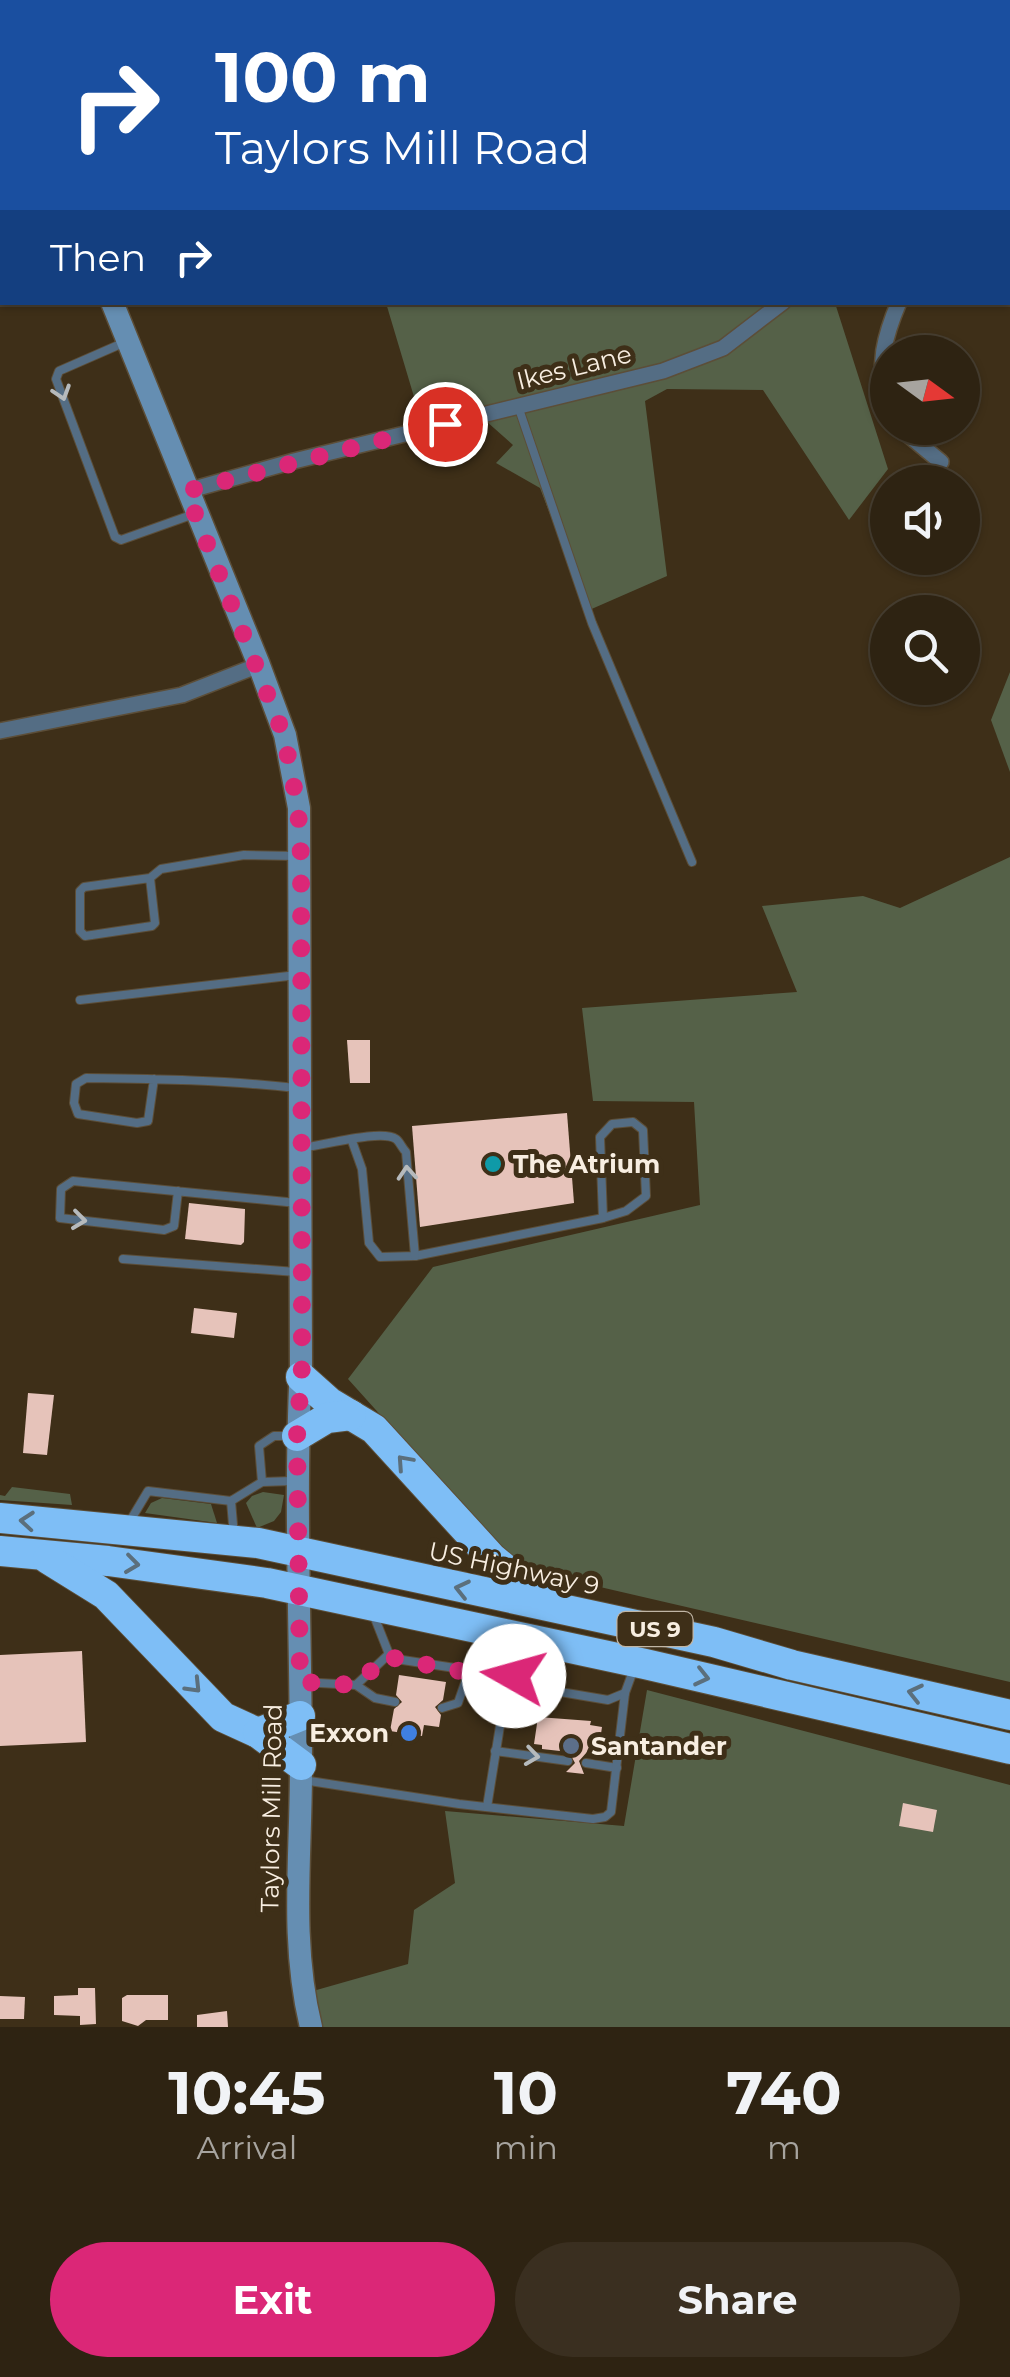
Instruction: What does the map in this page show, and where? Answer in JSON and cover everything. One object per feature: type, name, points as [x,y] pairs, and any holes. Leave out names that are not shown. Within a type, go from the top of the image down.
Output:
[{"type":"highway","points":[[301,1377],[374,1429],[492,1558],[547,1604]]},
{"type":"highway","points":[[297,1436],[327,1418],[351,1415]]},
{"type":"highway","name":"US Highway 9","points":[[0,1518],[235,1540],[298,1552],[331,1562],[547,1604],[1010,1716]]},
{"type":"highway","name":"US 9","points":[[0,1551],[267,1583],[636,1662],[1010,1750]]},
{"type":"highway","points":[[42,1554],[106,1596],[224,1717],[258,1733],[301,1773]]},
{"type":"highway","points":[[258,1733],[300,1716]]},
{"type":"street","name":"Taylors Mill Road","points":[[113,305],[259,665],[292,769],[301,856],[301,1377],[297,1436],[301,1773],[296,1938],[311,2027]]},
{"type":"street","name":"Ikes Lane","points":[[191,502],[518,406],[702,359],[752,328],[779,305]]},
{"type":"street","points":[[886,335],[898,305]]},
{"type":"street","points":[[921,445],[942,462]]},
{"type":"street","points":[[0,730],[182,694],[259,665]]},
{"type":"lane","points":[[127,341],[59,371],[56,379],[115,537],[122,540],[191,502]]},
{"type":"lane","points":[[518,406],[592,623],[692,862]]},
{"type":"lane","points":[[150,878],[155,923],[152,926],[85,936],[80,932],[80,891],[84,887],[150,878],[161,870],[244,855],[301,856]]},
{"type":"lane","points":[[80,1000],[301,974]]},
{"type":"lane","points":[[154,1079],[148,1121],[137,1123],[78,1114],[74,1102],[76,1084],[86,1078],[154,1079],[238,1082],[301,1089]]},
{"type":"lane","points":[[352,1141],[362,1168],[370,1244],[380,1258],[415,1256],[603,1218],[626,1212],[646,1196],[643,1130],[633,1122],[612,1124],[600,1137],[603,1218]]},
{"type":"lane","points":[[301,1148],[378,1134],[396,1139],[406,1152],[415,1256]]},
{"type":"lane","points":[[178,1192],[174,1226],[164,1230],[60,1218],[61,1189],[73,1181],[302,1204]]},
{"type":"lane","points":[[123,1259],[301,1272]]},
{"type":"lane","points":[[262,1482],[259,1446],[274,1436],[297,1436]]},
{"type":"lane","points":[[126,1529],[148,1491],[232,1500],[262,1482],[297,1481]]},
{"type":"lane","points":[[232,1500],[235,1540]]},
{"type":"lane","points":[[371,1607],[389,1654],[396,1659],[460,1671],[470,1668],[512,1636]]},
{"type":"lane","points":[[487,1808],[504,1701],[514,1676],[512,1636]]},
{"type":"lane","points":[[356,1685],[389,1654]]},
{"type":"lane","points":[[301,1773],[487,1808],[605,1817],[611,1812],[626,1693],[636,1662]]},
{"type":"lane","points":[[470,1668],[514,1676]]},
{"type":"lane","points":[[442,1708],[458,1702],[470,1668]]},
{"type":"lane","points":[[514,1676],[519,1685],[608,1700],[626,1693]]},
{"type":"lane","points":[[300,1682],[356,1685],[375,1698],[395,1702]]},
{"type":"lane","points":[[495,1751],[568,1761]]},
{"type":"lane","points":[[586,1763],[617,1768]]},
{"type":"green space","points":[[387,305],[836,305],[870,413],[870,445],[880,445],[887,465],[870,465],[870,493],[849,520],[763,390],[667,389],[645,401],[667,576],[587,611],[540,488],[496,463],[513,445],[486,421],[426,437]]},
{"type":"green space","points":[[1010,672],[1010,772],[991,720]]},
{"type":"green space","points":[[1010,857],[1010,1682],[518,1568],[348,1379],[433,1267],[700,1205],[694,1102],[593,1101],[582,1008],[797,992],[762,906],[863,896],[900,908]]},
{"type":"green space","points":[[12,1487],[70,1494],[72,1505],[0,1500],[0,1495],[5,1496]]},
{"type":"green space","points":[[263,1492],[284,1495],[281,1512],[274,1521],[257,1528],[246,1503]]},
{"type":"green space","points":[[162,1498],[211,1504],[217,1523],[145,1513],[151,1503]]},
{"type":"green space","points":[[647,1690],[1010,1785],[1010,2027],[312,2027],[306,1993],[408,1964],[414,1910],[455,1883],[445,1811],[624,1826]]},
{"type":"building","points":[[347,1040],[370,1040],[370,1083],[350,1083]]},
{"type":"building","name":"The Atrium","points":[[567,1113],[574,1203],[420,1227],[412,1126]]},
{"type":"building","points":[[189,1203],[245,1209],[244,1242],[241,1245],[185,1239]]},
{"type":"building","points":[[194,1308],[237,1313],[234,1338],[191,1333]]},
{"type":"building","points":[[28,1393],[54,1395],[47,1455],[23,1453]]},
{"type":"building","points":[[82,1651],[86,1742],[0,1746],[0,1655]]},
{"type":"building","points":[[399,1675],[446,1682],[443,1700],[435,1707],[441,1715],[439,1727],[424,1725],[422,1736],[390,1731],[394,1709],[402,1702],[396,1695]]},
{"type":"building","name":"Santander","points":[[538,1717],[591,1721],[590,1725],[602,1727],[598,1754],[587,1752],[579,1761],[584,1774],[566,1772],[575,1763],[569,1752],[542,1749],[542,1745],[534,1744]]},
{"type":"building","points":[[903,1803],[937,1810],[933,1832],[899,1826]]},
{"type":"building","points":[[78,1988],[95,1988],[96,2024],[80,2025],[80,2016],[54,2015],[54,1996],[78,1995]]},
{"type":"building","points":[[168,1995],[168,2020],[146,2020],[138,2026],[122,2021],[122,1998]]},
{"type":"building","points":[[0,1996],[25,1997],[24,2019],[0,2019]]},
{"type":"building","points":[[227,2011],[228,2027],[197,2027],[197,2015]]},
{"type":"place","name":"The Atrium","points":[[493,1164]]},
{"type":"place","name":"Exxon","points":[[409,1733]]},
{"type":"place","name":"Santander","points":[[571,1746]]},
{"type":"route","points":[[445,424],[186,491],[259,665],[284,736],[298,808],[300,1682],[356,1685],[389,1654],[396,1659],[460,1671],[470,1668],[514,1676]]}]
